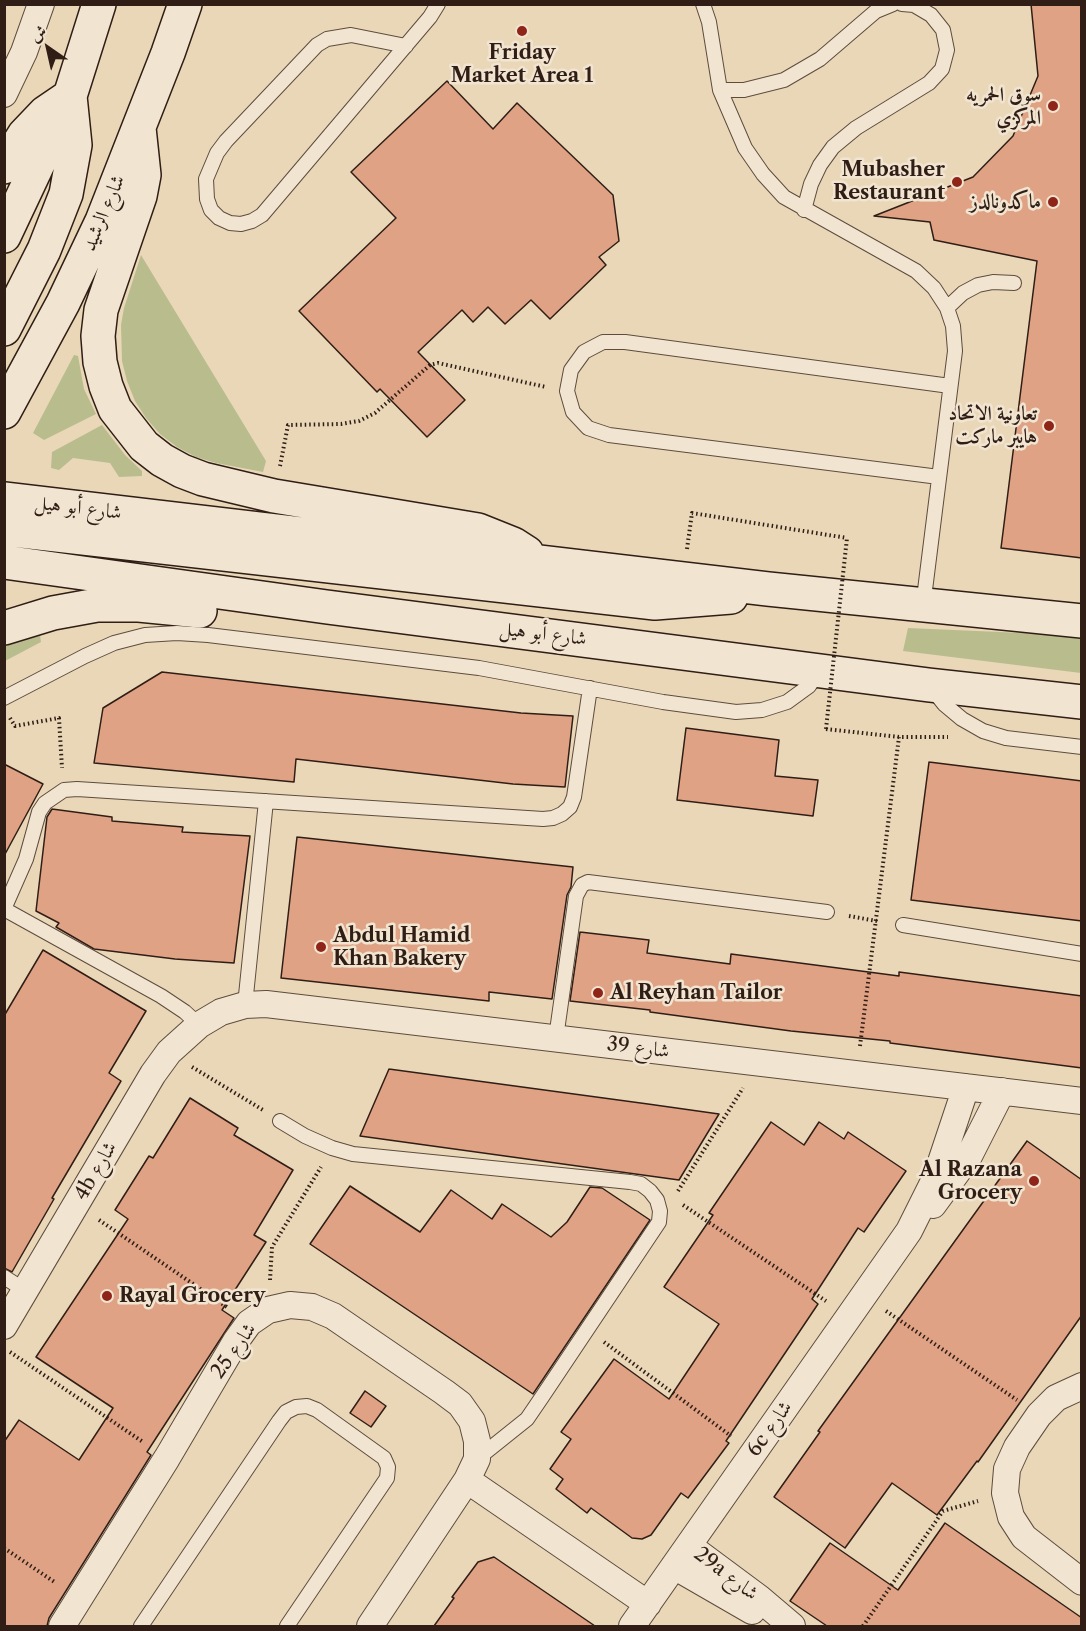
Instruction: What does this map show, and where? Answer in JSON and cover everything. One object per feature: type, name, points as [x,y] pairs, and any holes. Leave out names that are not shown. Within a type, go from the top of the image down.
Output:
[{"type":"main road","points":[[4,236],[70,96],[99,4]]},
{"type":"main road","name":"شارع الرشيد","points":[[4,412],[63,303],[102,221],[185,4]]},
{"type":"main road","points":[[4,167],[24,135],[45,113],[70,96]]},
{"type":"main road","points":[[4,328],[45,250],[66,194],[75,145],[70,96]]},
{"type":"main road","points":[[139,128],[144,175],[140,195],[101,310],[98,336],[100,362],[115,409],[144,446],[162,460],[203,479],[274,495],[478,530],[513,544],[544,564]]},
{"type":"main road","name":"شارع أبو هيل","points":[[4,499],[544,564],[923,606],[1082,621]]},
{"type":"main road","points":[[4,529],[655,603],[731,597],[768,589]]},
{"type":"main road","name":"شارع أبو هيل","points":[[4,562],[327,607],[820,669],[929,685],[1082,702]]},
{"type":"main road","points":[[4,628],[53,613],[97,605],[139,605],[286,620],[314,614],[327,607]]},
{"type":"street","points":[[4,94],[24,52],[41,4]]},
{"type":"street","name":"شارع 39","points":[[199,1025],[221,1012],[245,1005],[267,1004],[1082,1101]]},
{"type":"street","name":"4b شارع","points":[[4,1326],[153,1074],[169,1052],[199,1025]]},
{"type":"street","name":"6c شارع","points":[[909,1232],[936,1177],[966,1087]]},
{"type":"street","name":"6c شارع","points":[[632,1626],[909,1232],[941,1196],[960,1169],[1002,1091]]},
{"type":"street","name":"شارع 25","points":[[62,1626],[167,1458],[236,1341],[259,1317],[290,1305],[312,1306],[333,1316],[460,1404],[472,1421],[477,1441],[472,1470]]},
{"type":"street","points":[[1082,1386],[1056,1398],[1039,1415],[1017,1447],[1007,1469],[1005,1493],[1011,1517],[1024,1537],[1082,1582]]},
{"type":"street","points":[[370,1626],[472,1470],[648,1604]]},
{"type":"street","name":"29a شارع","points":[[681,1556],[778,1626]]},
{"type":"street","name":"29a شارع","points":[[681,1556],[759,1598],[792,1626]]},
{"type":"lane","points":[[406,46],[351,35],[327,39],[317,45],[217,153],[206,179],[207,199],[211,210],[219,218],[230,223],[241,224],[262,215],[406,46],[438,4]]},
{"type":"lane","points":[[703,4],[709,21],[720,90],[745,147],[763,174],[784,197],[804,210],[916,271],[934,288],[947,308],[953,326],[955,351],[923,606]]},
{"type":"lane","points":[[720,90],[744,90],[784,80],[820,59],[876,11],[893,4]]},
{"type":"lane","points":[[804,210],[811,184],[820,165],[833,147],[856,128],[929,83],[942,69],[947,50],[943,30],[931,15],[914,5],[902,4]]},
{"type":"lane","points":[[947,308],[963,293],[978,285],[993,282],[1014,283]]},
{"type":"lane","points":[[939,477],[609,435],[588,428],[573,412],[567,391],[571,370],[584,352],[603,342],[625,342],[950,386]]},
{"type":"lane","points":[[4,698],[114,643],[145,635],[177,633],[479,668],[663,702],[736,712],[762,710],[787,702],[808,686],[820,669]]},
{"type":"lane","points":[[929,685],[944,704],[962,719],[983,731],[1006,738],[1082,747]]},
{"type":"lane","points":[[199,1025],[185,1012],[161,996],[4,909],[26,859],[39,812],[45,803],[64,789],[553,818],[570,807],[574,797],[590,688]]},
{"type":"lane","points":[[245,1005],[266,801]]},
{"type":"lane","points":[[556,1038],[576,896],[582,885],[588,882],[827,912]]},
{"type":"lane","points":[[903,925],[1082,954]]},
{"type":"lane","points":[[280,1121],[332,1148],[375,1158],[630,1182],[641,1184],[657,1200],[660,1211],[658,1222],[527,1419],[472,1470]]},
{"type":"lane","points":[[4,1278],[26,1291]]},
{"type":"lane","points":[[141,1626],[279,1421],[286,1412],[296,1407],[307,1406],[317,1410],[384,1458],[388,1467],[387,1478],[287,1626]]},
{"type":"path","points":[[274,495],[288,424],[341,424],[359,421],[375,413],[430,365],[438,363],[567,391]]},
{"type":"path","points":[[684,578],[692,513],[847,538],[826,729],[899,737],[856,1073]]},
{"type":"path","points":[[4,710],[15,726],[59,718],[64,789]]},
{"type":"path","points":[[827,912],[903,925]]},
{"type":"path","points":[[169,1052],[280,1121]]},
{"type":"path","points":[[759,1062],[673,1199],[849,1317]]},
{"type":"path","points":[[76,1205],[259,1317],[272,1246],[332,1148]]},
{"type":"path","points":[[864,1296],[1039,1415]]},
{"type":"path","points":[[587,1329],[754,1453]]},
{"type":"path","points":[[4,1348],[167,1458]]},
{"type":"path","points":[[863,1626],[943,1511],[1005,1493]]},
{"type":"path","points":[[4,1548],[80,1599]]},
{"type":"green space","points":[[141,255],[266,461],[263,472],[216,463],[196,457],[177,447],[160,434],[135,401],[122,361],[121,325]]},
{"type":"green space","points":[[74,355],[78,356],[84,389],[96,414],[44,440],[33,433]]},
{"type":"green space","points":[[102,425],[125,455],[142,471],[142,476],[119,477],[110,463],[73,458],[59,470],[51,468],[52,452]]},
{"type":"green space","points":[[908,628],[1046,634],[1081,639],[1081,673],[903,651]]},
{"type":"green space","points":[[40,635],[41,642],[5,661],[5,646]]},
{"type":"building","points":[[1031,4],[1082,4],[1082,558],[1001,548],[1037,261],[934,240],[930,222],[874,216],[973,177],[1013,136],[1038,76]]},
{"type":"building","points":[[447,81],[493,129],[517,103],[613,195],[619,241],[599,257],[606,265],[550,319],[531,300],[505,324],[488,307],[473,322],[462,310],[418,352],[465,400],[427,437],[380,389],[377,392],[299,311],[396,218],[351,172]]},
{"type":"building","points":[[162,672],[521,713],[573,716],[565,787],[513,784],[296,759],[294,782],[94,763],[103,708]]},
{"type":"building","points":[[686,728],[779,740],[775,776],[818,780],[813,816],[677,800]]},
{"type":"building","points":[[929,762],[1082,781],[1082,921],[911,900]]},
{"type":"building","points":[[4,764],[43,784],[4,856]]},
{"type":"building","points":[[52,809],[112,817],[112,821],[183,827],[182,832],[250,836],[234,963],[175,959],[94,949],[56,927],[59,923],[36,911],[47,817]]},
{"type":"building","points":[[297,837],[573,867],[552,999],[489,992],[489,1001],[281,978]]},
{"type":"building","points":[[580,932],[649,940],[647,953],[730,964],[731,954],[899,976],[899,972],[1082,996],[1082,1068],[890,1043],[890,1041],[791,1031],[650,1012],[650,1010],[570,1001]]},
{"type":"building","points":[[43,950],[146,1011],[109,1073],[121,1081],[52,1198],[54,1199],[12,1272],[4,1268],[4,1016]]},
{"type":"building","points":[[389,1069],[719,1114],[679,1180],[360,1136]]},
{"type":"building","points":[[190,1098],[238,1128],[234,1135],[293,1170],[254,1235],[266,1242],[222,1310],[234,1318],[147,1452],[151,1455],[49,1618],[47,1626],[4,1626],[4,1442],[19,1420],[79,1460],[113,1408],[36,1357],[128,1219],[115,1210],[149,1156],[153,1158]]},
{"type":"building","points":[[771,1122],[804,1145],[819,1122],[844,1139],[848,1132],[906,1171],[864,1232],[858,1228],[812,1299],[818,1304],[726,1441],[729,1443],[688,1498],[681,1493],[651,1535],[642,1539],[632,1538],[591,1508],[587,1513],[556,1489],[563,1479],[550,1469],[571,1439],[561,1432],[614,1359],[669,1399],[719,1324],[664,1287],[713,1215],[709,1213]]},
{"type":"building","points":[[1027,1141],[1082,1180],[1082,1315],[978,1462],[937,1515],[892,1483],[845,1548],[774,1497],[820,1432],[818,1431]]},
{"type":"building","points":[[350,1186],[420,1232],[451,1190],[492,1219],[502,1204],[551,1237],[567,1222],[590,1187],[602,1188],[650,1220],[533,1394],[310,1244]]},
{"type":"building","points":[[365,1391],[386,1406],[371,1427],[350,1413]]},
{"type":"building","points":[[945,1523],[1082,1618],[1082,1626],[827,1626],[790,1601],[830,1543],[898,1590]]},
{"type":"building","points":[[494,1557],[595,1626],[434,1626],[478,1562]]},
{"type":"place","name":"Friday Market Area 1","points":[[522,31]]},
{"type":"place","name":"سوق الحمريه المركزي","points":[[1053,106]]},
{"type":"place","name":"Mubasher Restaurant","points":[[957,182]]},
{"type":"place","name":"ماكدونالدز","points":[[1053,202]]},
{"type":"place","name":"تعاونية الاتحاد هايبر ماركت","points":[[1049,426]]},
{"type":"place","name":"Abdul Hamid Khan Bakery","points":[[321,947]]},
{"type":"place","name":"Al Reyhan Tailor","points":[[598,993]]},
{"type":"place","name":"Al Razana Grocery","points":[[1034,1181]]},
{"type":"place","name":"Rayal Grocery","points":[[107,1296]]}]
